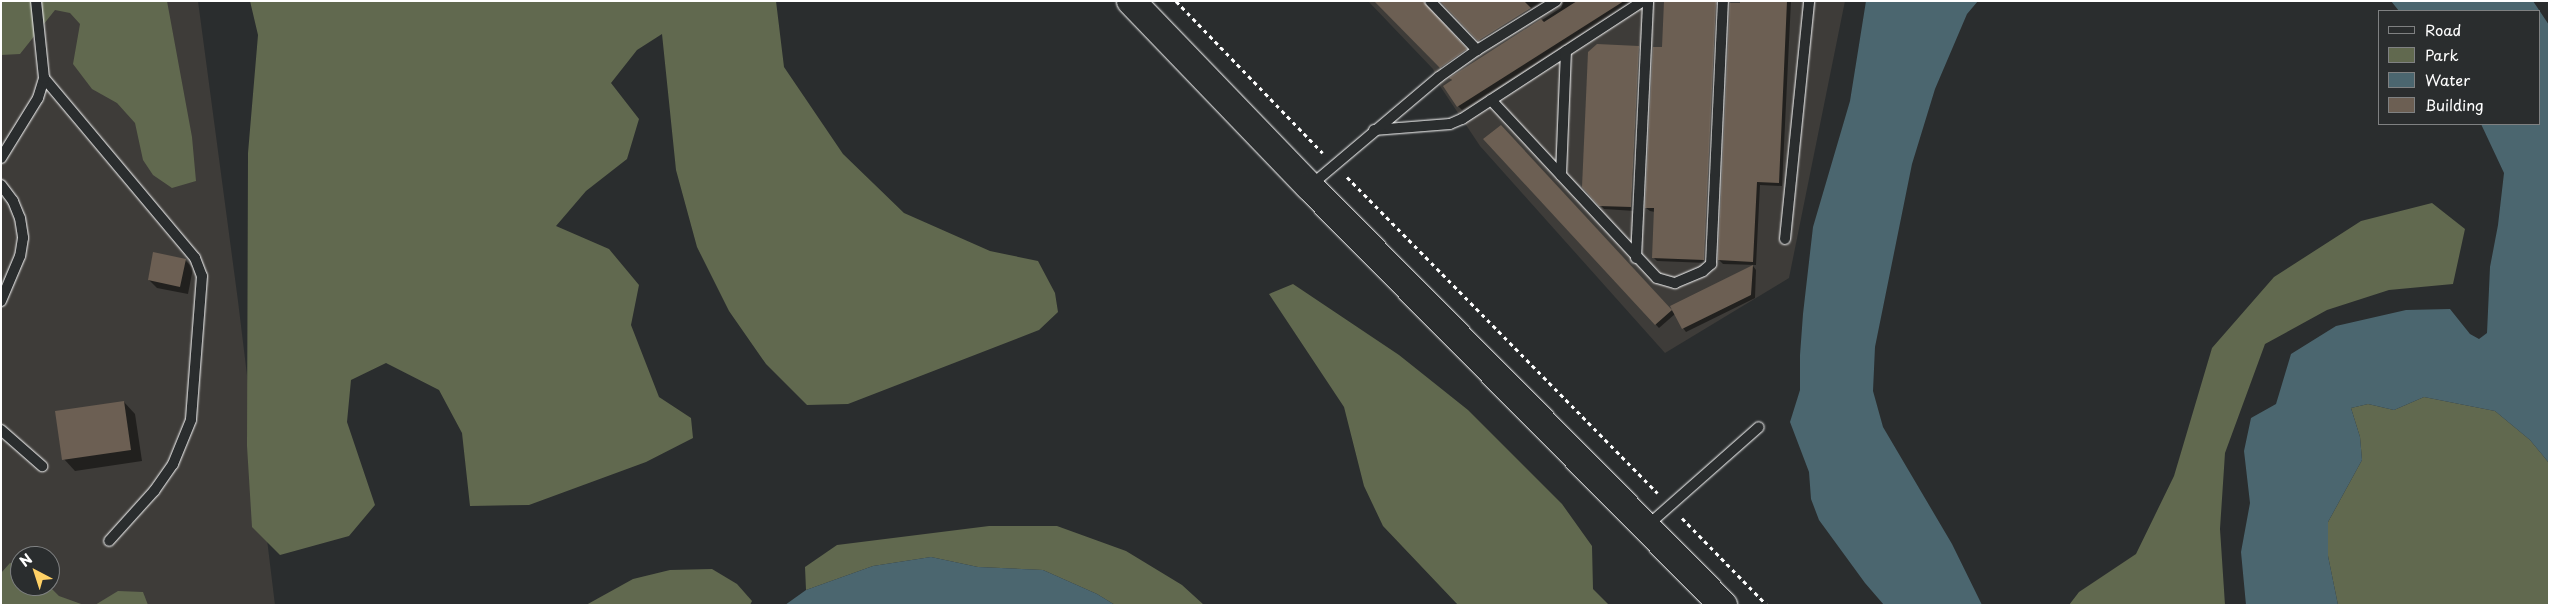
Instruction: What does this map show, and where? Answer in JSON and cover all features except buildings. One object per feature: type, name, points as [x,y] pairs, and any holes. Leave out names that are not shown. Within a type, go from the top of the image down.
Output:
[{"type":"street","points":[[1131,1],[1309,186],[1723,605]]},
{"type":"lane","points":[[1,158],[38,98],[44,78],[36,1]]},
{"type":"lane","points":[[1430,1],[1477,50]]},
{"type":"lane","points":[[1374,130],[1450,124],[1462,119],[1643,1]]},
{"type":"lane","points":[[1636,258],[1648,1]]},
{"type":"lane","points":[[1491,100],[1636,258],[1657,278],[1675,283],[1703,272],[1711,264],[1723,1]]},
{"type":"lane","points":[[1785,239],[1808,1]]},
{"type":"lane","points":[[1309,186],[1439,77],[1552,2]]},
{"type":"lane","points":[[1560,175],[1566,51]]},
{"type":"lane","points":[[44,78],[195,258],[202,276],[191,420],[173,464],[154,491],[109,541]]},
{"type":"lane","points":[[1,184],[13,201],[20,218],[23,238],[20,256],[1,301]]},
{"type":"lane","points":[[1646,527],[1759,427]]},
{"type":"lane","points":[[1,430],[42,466]]},
{"type":"path","points":[[1176,1],[1767,605]]},
{"type":"shaded area","points":[[1,1],[198,1],[238,301],[275,605],[1,605]]},
{"type":"shaded area","points":[[1368,1],[1845,1],[1789,278],[1665,353],[1480,146],[1440,86],[1433,69]]},
{"type":"green space","points":[[1,1],[167,1],[192,137],[196,181],[172,188],[153,175],[143,160],[135,123],[117,103],[92,89],[73,64],[80,24],[70,13],[55,10],[20,54],[1,55]]},
{"type":"green space","points":[[250,1],[776,1],[784,67],[843,154],[904,213],[990,251],[1038,261],[1055,293],[1058,312],[1039,330],[848,404],[807,405],[766,364],[729,311],[697,247],[676,170],[662,34],[637,50],[611,83],[639,119],[627,159],[586,191],[556,226],[609,249],[639,285],[631,325],[659,397],[691,418],[693,438],[646,462],[529,505],[470,506],[462,433],[439,390],[386,363],[351,380],[347,422],[375,505],[349,536],[280,555],[252,527],[247,446],[248,153],[258,35]]},
{"type":"green space","points":[[2432,203],[2465,229],[2453,284],[2389,290],[2327,310],[2265,344],[2225,453],[2220,529],[2225,605],[2069,605],[2079,592],[2136,554],[2174,476],[2212,348],[2274,277],[2361,221]]},
{"type":"green space","points":[[1293,284],[1399,355],[1468,410],[1562,504],[1592,546],[1593,589],[1609,605],[1458,605],[1383,526],[1364,486],[1344,407],[1269,294]]},
{"type":"green space","points":[[2424,397],[2495,411],[2530,440],[2549,463],[2549,605],[2338,605],[2328,556],[2328,522],[2362,460],[2360,437],[2351,408],[2368,404],[2394,410]]},
{"type":"green space","points":[[989,526],[1057,526],[1126,551],[1182,585],[1204,605],[1115,605],[1097,594],[1043,570],[978,567],[931,557],[873,566],[806,590],[805,567],[837,545]]},
{"type":"green space","points":[[10,563],[10,596],[59,596],[84,605],[1,605],[1,573]]},
{"type":"green space","points":[[712,569],[737,584],[752,601],[750,605],[586,605],[633,579],[670,570]]},
{"type":"green space","points":[[118,591],[143,592],[148,605],[95,605]]},
{"type":"water","points":[[1866,1],[1978,1],[1967,14],[1935,89],[1912,164],[1875,347],[1873,391],[1883,427],[1952,544],[1982,605],[1884,605],[1865,583],[1819,520],[1811,499],[1809,472],[1790,422],[1800,390],[1803,314],[1813,227],[1850,101]]},
{"type":"water","points":[[2391,1],[2533,1],[2539,10],[2398,10]]},
{"type":"water","points":[[2540,12],[2549,25],[2549,463],[2530,440],[2495,411],[2424,397],[2394,410],[2368,404],[2351,408],[2360,437],[2362,460],[2328,522],[2328,556],[2338,605],[2246,605],[2241,552],[2250,503],[2244,451],[2251,418],[2276,404],[2291,354],[2336,326],[2406,310],[2450,309],[2470,334],[2479,339],[2487,333],[2490,267],[2498,225],[2504,173],[2481,125],[2540,125]]},
{"type":"water","points":[[931,557],[978,567],[1043,570],[1097,594],[1115,605],[785,605],[806,590],[873,566]]}]
